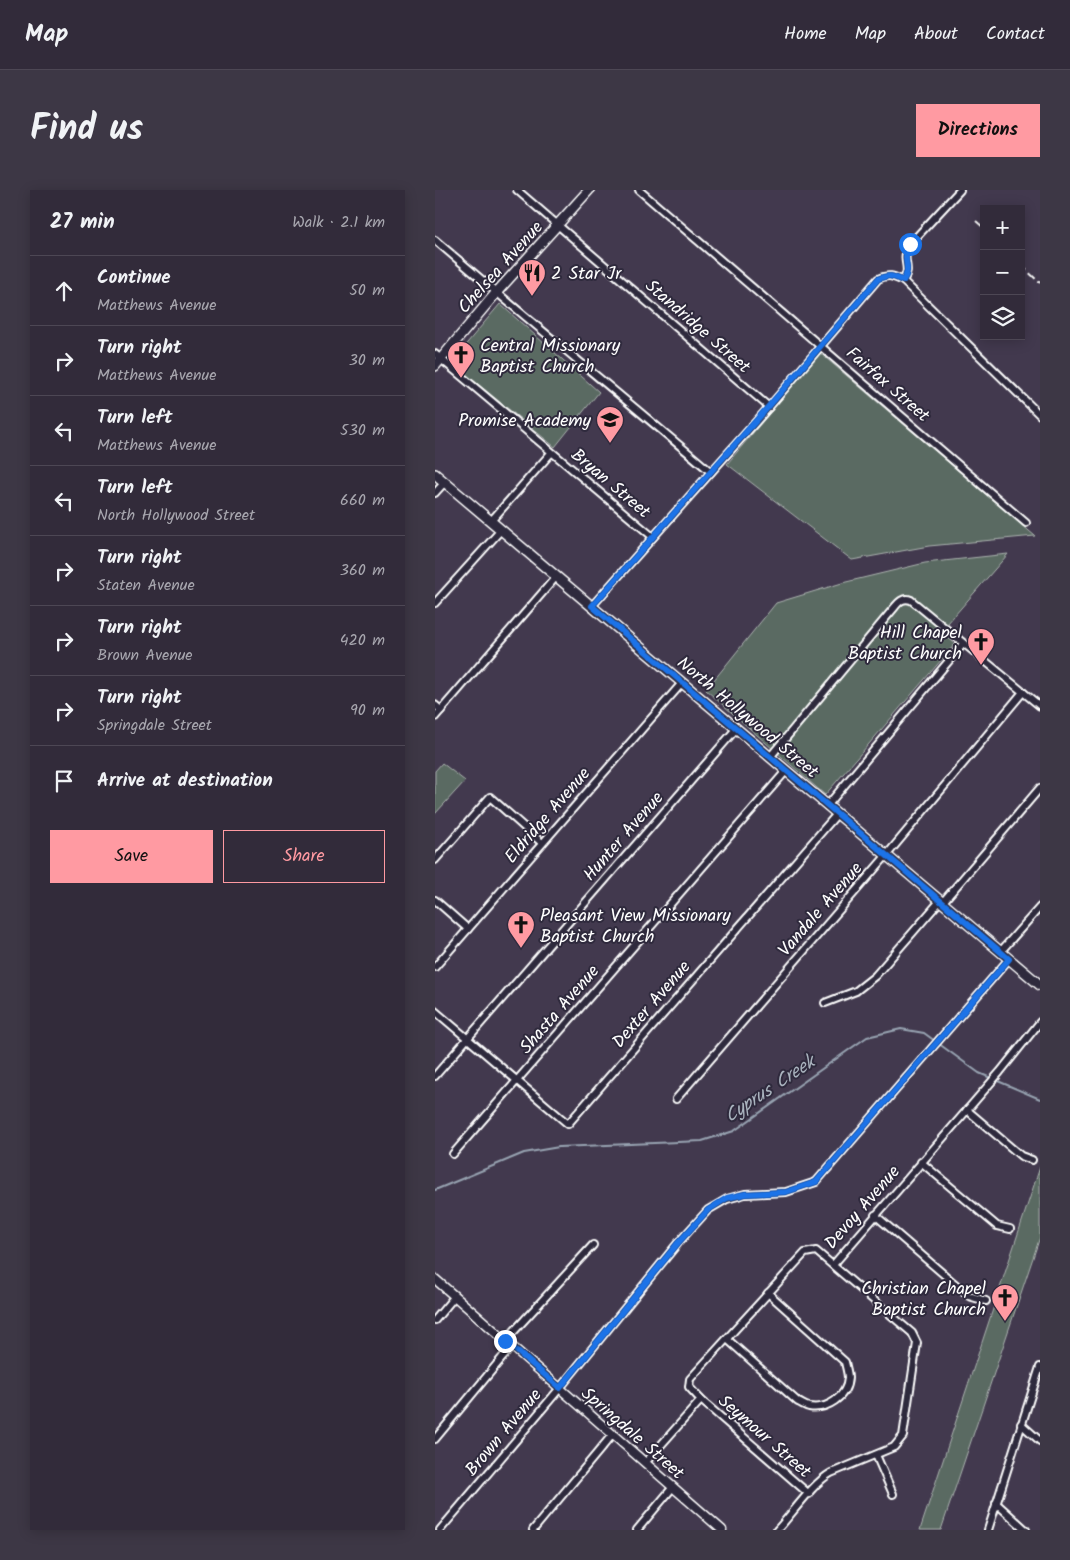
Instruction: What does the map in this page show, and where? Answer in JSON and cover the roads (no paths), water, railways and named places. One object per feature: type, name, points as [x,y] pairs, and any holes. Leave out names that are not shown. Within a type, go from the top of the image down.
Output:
[{"type":"main road","name":"Chelsea Avenue","points":[[437,360],[589,190]]},
{"type":"main road","name":"North Hollywood Street","points":[[435,474],[1040,985]]},
{"type":"street","name":"Standridge Street","points":[[517,190],[769,406]]},
{"type":"street","name":"Fairfax Street","points":[[639,190],[1026,523]]},
{"type":"street","points":[[903,281],[908,270],[905,252],[910,244],[960,190]]},
{"type":"street","points":[[435,240],[711,472]]},
{"type":"street","points":[[592,606],[769,406],[878,279],[886,275],[892,275],[903,281],[1040,415]]},
{"type":"street","name":"Bryan Street","points":[[437,360],[653,537]]},
{"type":"street","points":[[491,522],[551,453]]},
{"type":"street","points":[[435,493],[445,482]]},
{"type":"street","points":[[435,603],[501,530]]},
{"type":"street","points":[[435,717],[556,576]]},
{"type":"street","points":[[770,757],[894,608],[903,600],[911,600],[1040,706]]},
{"type":"street","points":[[827,806],[963,644]]},
{"type":"street","name":"Eldridge Avenue","points":[[435,967],[682,683]]},
{"type":"street","name":"Vandale Avenue","points":[[676,1099],[886,856],[1023,692]]},
{"type":"street","points":[[435,705],[441,710]]},
{"type":"street","name":"Hunter Avenue","points":[[435,1076],[736,728]]},
{"type":"street","name":"Shasta Avenue","points":[[453,1154],[786,771]]},
{"type":"street","points":[[825,1003],[856,991],[875,976],[1040,788]]},
{"type":"street","points":[[435,860],[490,797],[542,844]]},
{"type":"street","name":"Dexter Avenue","points":[[516,1081],[567,1124],[837,814]]},
{"type":"street","points":[[435,900],[469,929]]},
{"type":"street","points":[[1001,952],[1040,907]]},
{"type":"street","name":"Brown Avenue","points":[[440,1530],[560,1388],[678,1243],[708,1210],[727,1198],[745,1194],[786,1192],[816,1182],[1009,959]]},
{"type":"street","points":[[435,1011],[516,1081]]},
{"type":"street","name":"Devoy Avenue","points":[[701,1400],[689,1387],[690,1379],[805,1253],[816,1251],[833,1264],[1000,1072],[1040,1022]]},
{"type":"street","points":[[967,1110],[1021,1156],[1032,1160]]},
{"type":"street","points":[[921,1162],[997,1226],[1010,1230]]},
{"type":"street","points":[[875,1215],[969,1296],[986,1301]]},
{"type":"street","points":[[435,1439],[509,1344],[593,1245]]},
{"type":"street","points":[[777,1530],[821,1478],[894,1447],[903,1436],[917,1343],[912,1333],[833,1264]]},
{"type":"street","name":"Springdale Street","points":[[435,1279],[722,1530]]},
{"type":"street","points":[[727,1339],[798,1402],[807,1407],[820,1407],[839,1398],[844,1392],[848,1377],[845,1362],[768,1293]]},
{"type":"street","points":[[435,1320],[455,1296]]},
{"type":"street","points":[[988,1530],[1040,1367]]},
{"type":"street","points":[[645,1463],[701,1400]]},
{"type":"street","name":"Seymour Street","points":[[701,1400],[809,1494]]},
{"type":"street","points":[[1021,1424],[1040,1441]]},
{"type":"street","points":[[533,1530],[613,1434]]},
{"type":"street","points":[[876,1455],[893,1494]]},
{"type":"street","points":[[637,1530],[673,1487]]},
{"type":"street","points":[[996,1503],[1025,1530]]},
{"type":"waterway","name":"Cyprus Creek","points":[[435,1190],[524,1153],[559,1147],[702,1141],[734,1131],[867,1037],[901,1029],[924,1033],[979,1073],[1040,1099]]},
{"type":"railway","points":[[976,221],[980,224]]},
{"type":"railway","points":[[1025,269],[1040,283]]},
{"type":"place","name":"2 Star Jr","points":[[532,297]]},
{"type":"place","name":"Central Missionary Baptist Church","points":[[461,379]]},
{"type":"place","name":"Promise Academy","points":[[610,444]]},
{"type":"place","name":"Hill Chapel Baptist Church","points":[[981,666]]},
{"type":"place","name":"Pleasant View Missionary Baptist Church","points":[[521,949]]},
{"type":"place","name":"Christian Chapel Baptist Church","points":[[1005,1322]]}]
